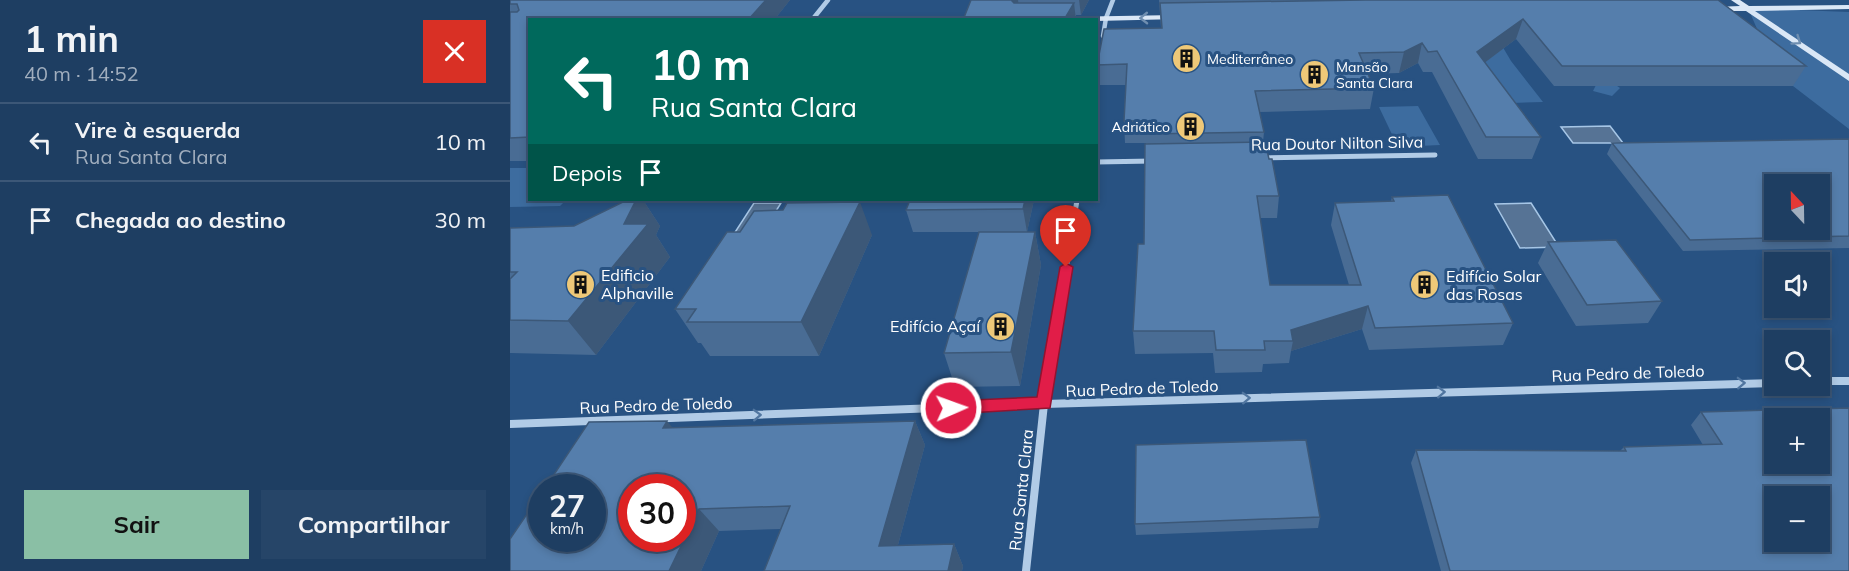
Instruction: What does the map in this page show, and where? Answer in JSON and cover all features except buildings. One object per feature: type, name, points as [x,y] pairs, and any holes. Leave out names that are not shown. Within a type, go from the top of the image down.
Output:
[{"type":"main road","points":[[1735,0],[1849,78]]},
{"type":"main road","points":[[1706,9],[1849,7]]},
{"type":"main road","points":[[1098,18],[1181,17]]},
{"type":"street","points":[[814,18],[828,0]]},
{"type":"street","points":[[1102,41],[1106,18],[1113,0]]},
{"type":"street","name":"Rua Doutor Nilton Silva","points":[[1260,158],[1435,154]]},
{"type":"street","points":[[1098,162],[1155,161]]},
{"type":"street","name":"Rua Santa Clara","points":[[1026,571],[1044,404],[1077,201]]},
{"type":"street","points":[[1830,381],[1849,381]]},
{"type":"street","name":"Rua Pedro de Toledo","points":[[510,424],[1044,404],[1764,382]]},
{"type":"shaded area","points":[[1748,8],[1849,12],[1849,129],[1776,73]]},
{"type":"shaded area","points":[[1552,25],[1601,75],[1620,88],[1612,96],[1593,91],[1597,83],[1555,39],[1498,39],[1511,61],[1543,102],[1511,103],[1464,37]]},
{"type":"shaded area","points":[[1418,106],[1440,145],[1398,147],[1379,107]]},
{"type":"shaded area","points":[[1610,126],[1623,143],[1573,143],[1561,127]]},
{"type":"shaded area","points":[[510,168],[528,168],[528,201],[565,201],[560,206],[510,207]]},
{"type":"shaded area","points":[[754,203],[781,203],[758,240],[730,240]]},
{"type":"shaded area","points":[[1531,203],[1559,247],[1520,248],[1495,204]]},
{"type":"place","name":"Mediterrâneo","points":[[1186,59]]},
{"type":"place","name":"Mansão Santa Clara","points":[[1315,75]]},
{"type":"place","name":"Adriático","points":[[1191,127]]},
{"type":"place","name":"Edificio Alphaville","points":[[580,284]]},
{"type":"place","name":"Edifício Solar das Rosas","points":[[1425,285]]},
{"type":"place","name":"Edifício Açaí","points":[[1001,326]]},
{"type":"route","points":[[951,408],[1044,404],[1066,267]]}]
